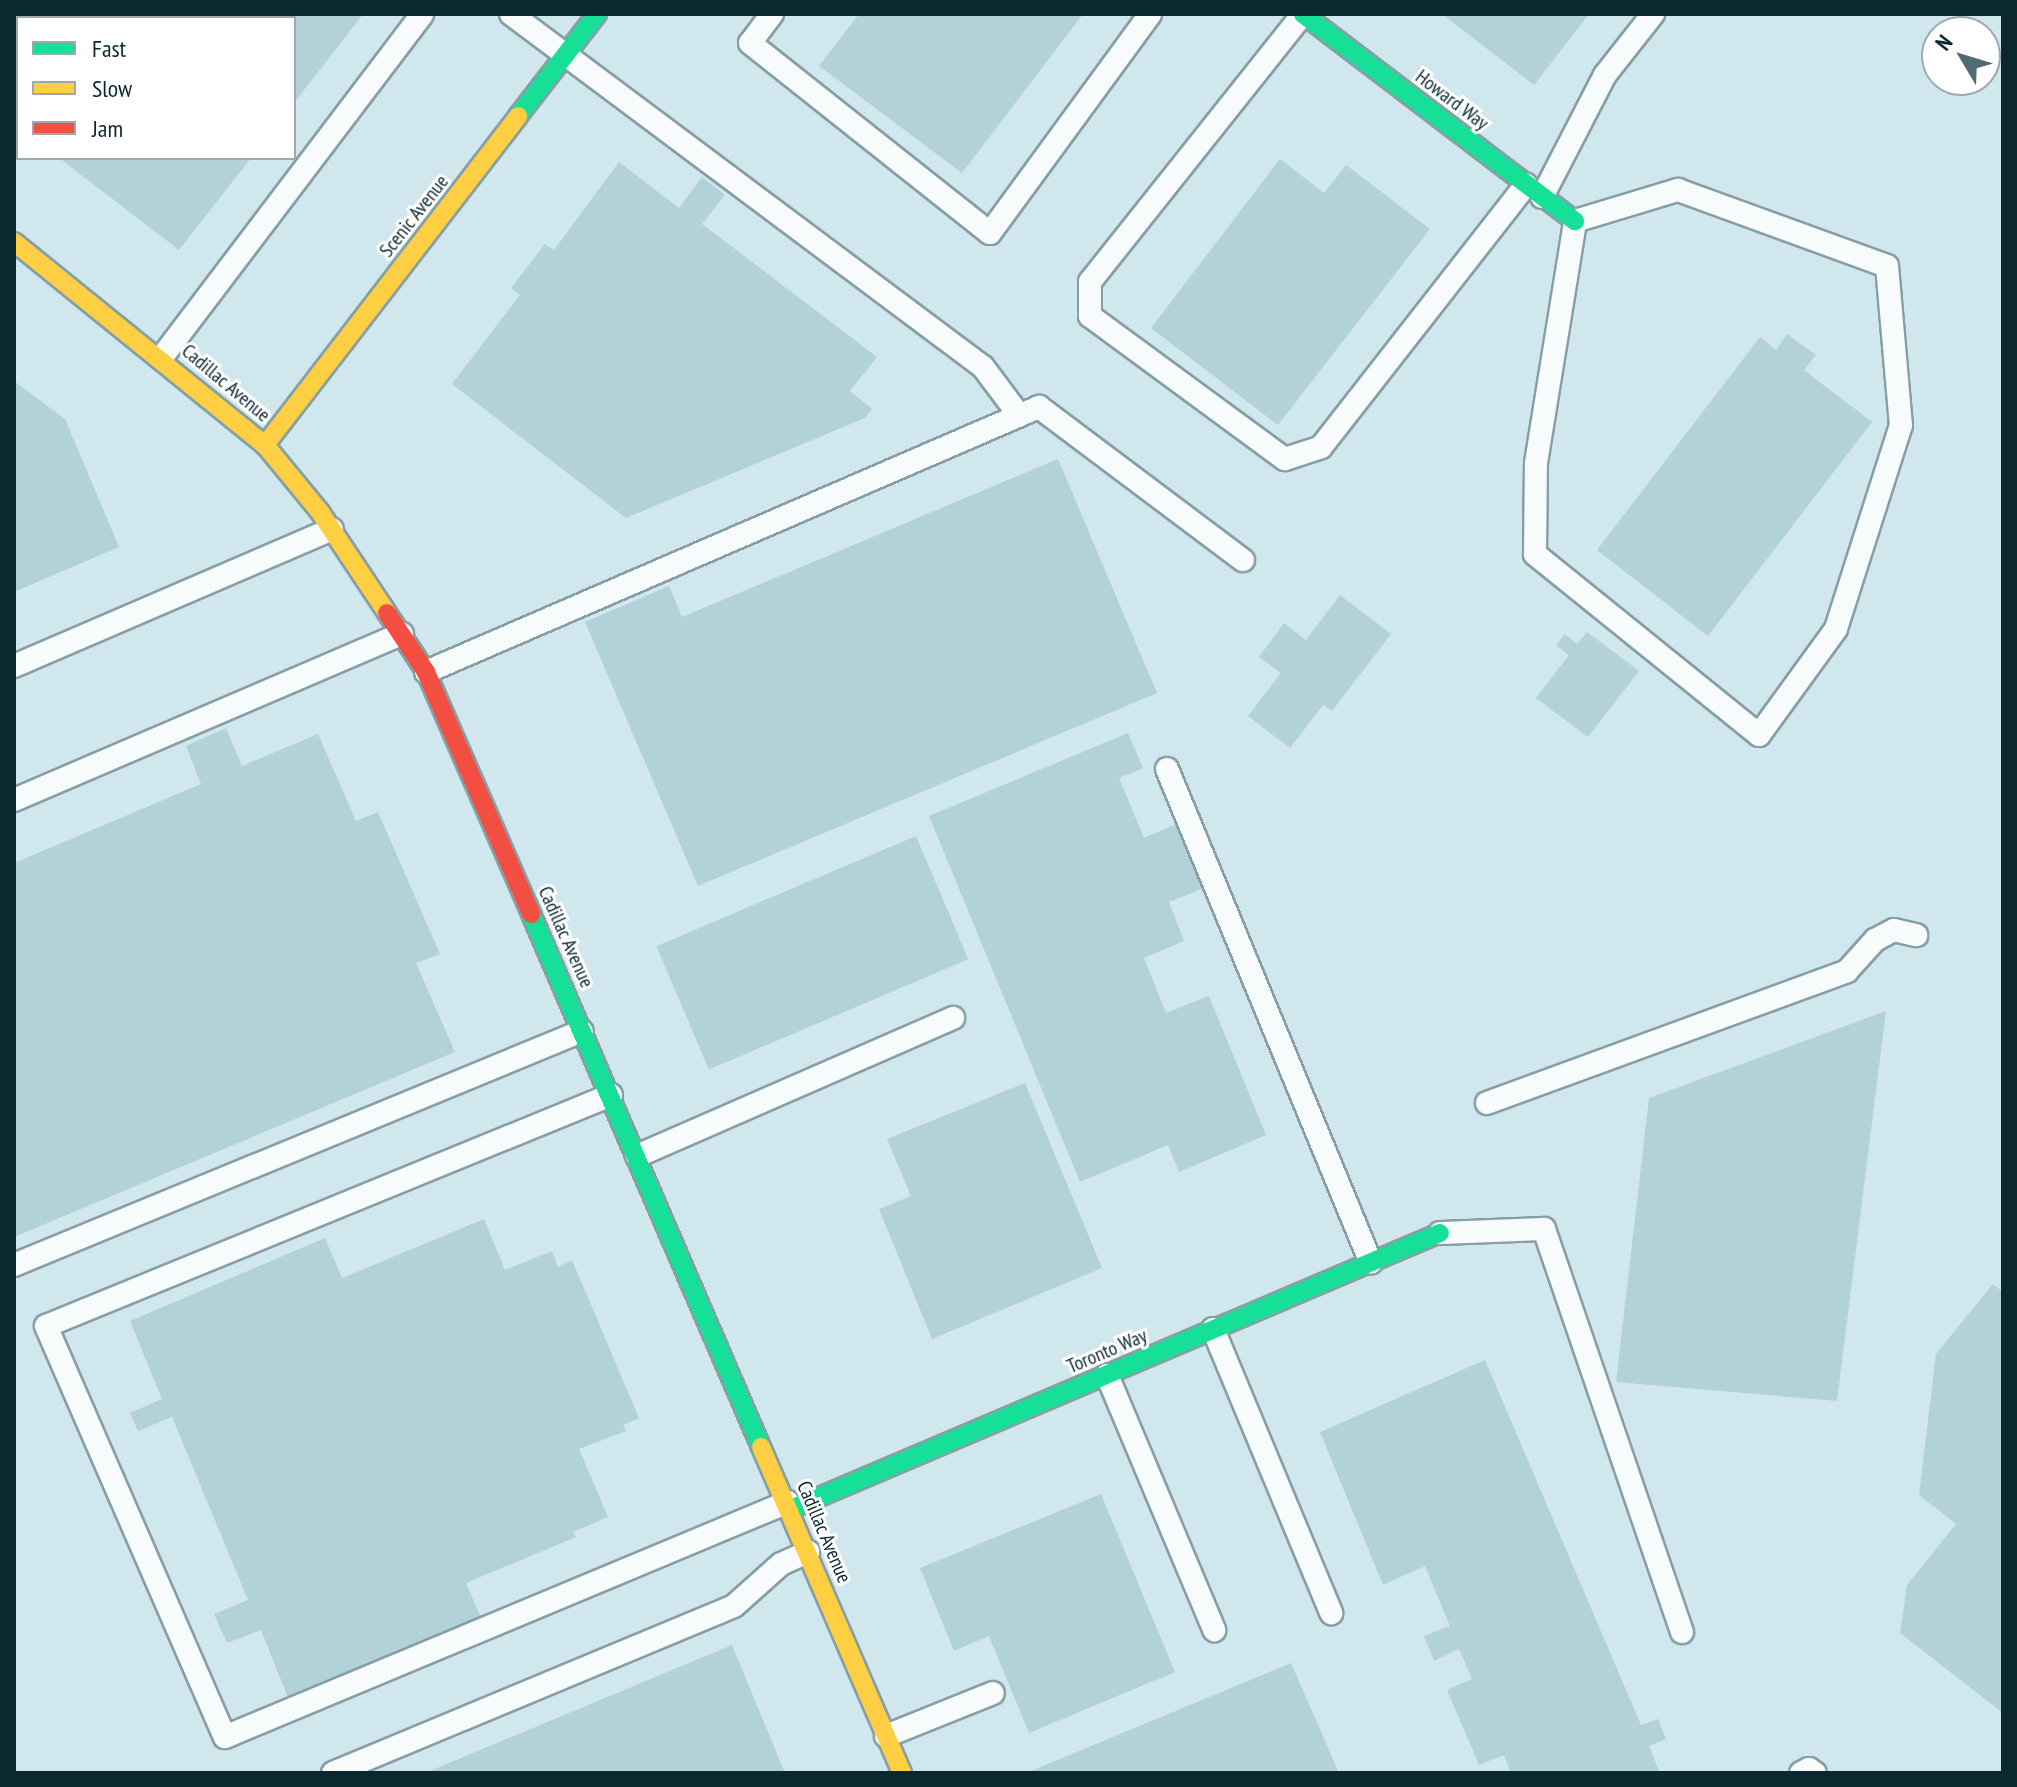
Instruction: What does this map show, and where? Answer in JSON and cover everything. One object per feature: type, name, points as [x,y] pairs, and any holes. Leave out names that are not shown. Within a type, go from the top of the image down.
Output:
[{"type":"street","name":"Scenic Avenue","points":[[265,445],[597,14]]},
{"type":"street","name":"Howard Way","points":[[1303,14],[1575,221]]},
{"type":"street","name":"Cadillac Avenue","points":[[14,242],[162,357],[265,445],[332,529],[426,672],[902,1773]]},
{"type":"street","name":"Toronto Way","points":[[789,1506],[1440,1233]]},
{"type":"lane","points":[[162,357],[422,14]]},
{"type":"lane","points":[[511,14],[983,367],[1019,415]]},
{"type":"lane","points":[[772,14],[750,43],[990,233],[1150,14]]},
{"type":"lane","points":[[1303,14],[1090,282],[1090,316],[1285,459],[1321,447],[1534,191],[1605,75],[1653,14]]},
{"type":"lane","points":[[1678,190],[1887,266],[1901,425],[1836,629],[1759,735],[1535,554],[1536,463],[1575,221],[1678,190]]},
{"type":"lane","points":[[426,672],[1039,407],[1243,560]]},
{"type":"lane","points":[[14,666],[332,529]]},
{"type":"lane","points":[[14,800],[402,634]]},
{"type":"lane","points":[[1167,769],[1371,1263]]},
{"type":"lane","points":[[1487,1103],[1847,971],[1875,940],[1894,930],[1916,935]]},
{"type":"lane","points":[[637,1156],[953,1018]]},
{"type":"lane","points":[[14,1265],[582,1031]]},
{"type":"lane","points":[[611,1095],[46,1326],[225,1737],[789,1506]]},
{"type":"lane","points":[[1440,1233],[1544,1229],[1682,1632]]},
{"type":"lane","points":[[1213,1329],[1331,1613]]},
{"type":"lane","points":[[1107,1375],[1214,1630]]},
{"type":"lane","points":[[333,1773],[734,1606],[781,1564],[808,1552]]},
{"type":"lane","points":[[886,1736],[993,1693]]},
{"type":"lane","points":[[1801,1773],[1809,1769],[1815,1773]]},
{"type":"building","points":[[14,14],[25,14],[16,16],[14,28]]},
{"type":"building","points":[[363,14],[296,100],[296,16],[138,16]]},
{"type":"building","points":[[859,14],[1083,14],[962,173],[819,66]]},
{"type":"building","points":[[1442,14],[1589,14],[1534,85]]},
{"type":"building","points":[[1280,159],[1324,193],[1346,165],[1430,229],[1278,425],[1151,328]]},
{"type":"building","points":[[62,160],[249,160],[179,250]]},
{"type":"building","points":[[619,162],[679,208],[702,177],[725,195],[702,224],[877,357],[850,391],[872,409],[865,418],[626,518],[452,384],[520,295],[511,288],[545,244],[554,250]]},
{"type":"building","points":[[1787,334],[1816,355],[1804,370],[1872,422],[1708,636],[1597,550],[1760,337],[1776,350]]},
{"type":"building","points":[[14,381],[65,419],[119,547],[14,592]]},
{"type":"building","points":[[1058,459],[1157,693],[698,886],[585,622],[669,586],[682,617]]},
{"type":"building","points":[[1340,595],[1391,634],[1332,711],[1323,705],[1290,748],[1248,716],[1281,673],[1259,657],[1284,623],[1306,640]]},
{"type":"building","points":[[1587,632],[1639,671],[1588,737],[1536,698],[1569,655],[1556,645],[1565,634],[1577,644]]},
{"type":"building","points":[[226,728],[242,766],[318,734],[356,821],[378,812],[440,954],[416,963],[455,1052],[14,1237],[14,863],[201,784],[186,746]]},
{"type":"building","points":[[1128,733],[1143,768],[1119,778],[1144,838],[1181,822],[1207,887],[1169,902],[1184,941],[1144,958],[1166,1013],[1209,996],[1266,1135],[1179,1172],[1168,1145],[1080,1182],[929,816]]},
{"type":"building","points":[[916,836],[968,959],[709,1070],[656,946]]},
{"type":"building","points":[[1886,1011],[1837,1401],[1616,1382],[1649,1098]]},
{"type":"building","points":[[1025,1083],[1102,1268],[932,1339],[879,1209],[911,1196],[887,1139]]},
{"type":"building","points":[[484,1219],[505,1270],[552,1251],[558,1267],[572,1260],[639,1418],[623,1425],[626,1431],[579,1449],[608,1517],[573,1532],[576,1537],[466,1583],[482,1620],[289,1700],[261,1630],[227,1643],[214,1614],[248,1600],[172,1417],[138,1431],[130,1413],[162,1399],[130,1321],[325,1238],[342,1278]]},
{"type":"building","points":[[1993,1284],[2003,1292],[2003,1713],[1900,1633],[1907,1585],[1956,1524],[1919,1495],[1936,1354]]},
{"type":"building","points":[[1485,1360],[1641,1725],[1658,1719],[1666,1739],[1649,1746],[1660,1773],[1511,1773],[1504,1755],[1479,1765],[1447,1690],[1472,1679],[1459,1649],[1434,1661],[1424,1636],[1450,1626],[1425,1566],[1383,1585],[1320,1432]]},
{"type":"building","points":[[1101,1494],[1175,1672],[1029,1733],[989,1636],[954,1651],[920,1568]]},
{"type":"building","points":[[732,1645],[785,1773],[425,1773]]},
{"type":"building","points":[[1291,1663],[1339,1773],[1026,1773]]},
{"type":"traffic: fast","points":[[518,116],[597,14]]},
{"type":"traffic: fast","points":[[1303,14],[1575,221]]},
{"type":"traffic: fast","points":[[531,914],[761,1447]]},
{"type":"traffic: fast","points":[[791,1509],[1440,1233]]},
{"type":"traffic: slow","points":[[265,445],[518,116]]},
{"type":"traffic: slow","points":[[14,242],[265,445],[320,512],[387,613]]},
{"type":"traffic: slow","points":[[761,1447],[902,1773]]},
{"type":"traffic: jam","points":[[387,613],[426,672],[531,914]]}]
